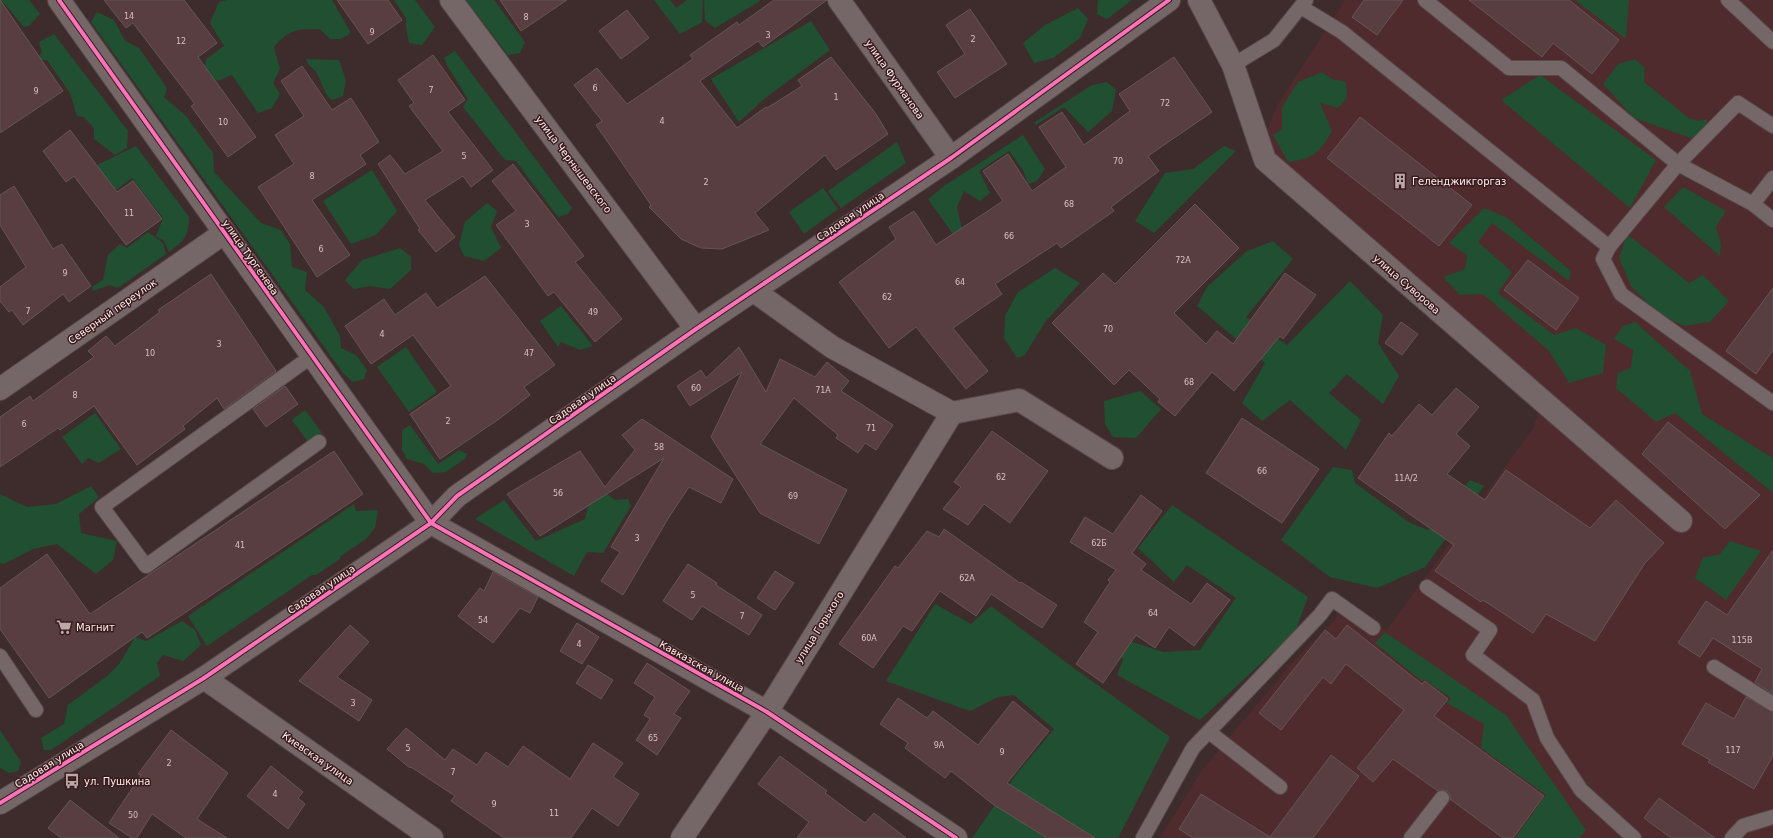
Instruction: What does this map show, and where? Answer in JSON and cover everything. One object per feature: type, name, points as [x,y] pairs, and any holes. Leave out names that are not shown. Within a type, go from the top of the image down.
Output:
[{"type":"street","name":"улица Тургенева","points":[[59,0],[431,523]]},
{"type":"street","name":"улица Чернышевского","points":[[451,0],[696,329]]},
{"type":"street","name":"улица Фурманова","points":[[838,0],[951,158]]},
{"type":"street","name":"Садовая улица","points":[[0,803],[204,678],[431,523],[457,496],[696,329],[951,158],[1169,0]]},
{"type":"street","name":"улица Суворова","points":[[1199,0],[1233,65],[1265,160],[1681,521]]},
{"type":"street","name":"Северный переулок","points":[[0,389],[224,233]]},
{"type":"street","points":[[754,291],[832,347],[952,413],[1019,400],[1112,458]]},
{"type":"street","name":"улица Горького","points":[[682,838],[767,712],[952,413]]},
{"type":"street","name":"Кавказская улица","points":[[431,523],[767,712],[956,838]]},
{"type":"street","name":"Киевская улица","points":[[204,678],[432,838]]},
{"type":"lane","points":[[1426,0],[1509,68],[1561,68],[1678,164],[1753,204],[1773,220]]},
{"type":"lane","points":[[1728,0],[1773,42]]},
{"type":"lane","points":[[1233,65],[1274,40],[1304,4],[1342,32],[1609,247]]},
{"type":"lane","points":[[1773,126],[1738,103],[1678,164],[1609,247],[1603,259],[1621,294],[1773,403]]},
{"type":"lane","points":[[1753,204],[1773,178]]},
{"type":"lane","points":[[312,356],[102,506],[146,566],[319,442]]},
{"type":"lane","points":[[1427,587],[1490,630],[1473,655],[1532,700],[1546,738],[1581,790],[1634,838]]},
{"type":"lane","points":[[1143,838],[1193,748],[1320,615],[1332,599],[1373,628]]},
{"type":"lane","points":[[0,656],[36,710]]},
{"type":"lane","points":[[1714,667],[1773,704]]},
{"type":"lane","points":[[1209,732],[1280,787]]},
{"type":"lane","points":[[1411,838],[1442,798]]},
{"type":"lane","points":[[1732,838],[1743,826],[1773,817]]},
{"type":"shaded area","points":[[1345,0],[1773,0],[1773,838],[1160,838],[1202,770],[1292,663],[1348,606],[1387,630],[1534,427],[1544,386],[1258,151],[1277,106]]},
{"type":"green space","points":[[0,0],[29,0],[40,14],[29,26],[24,27],[4,3],[0,5]]},
{"type":"green space","points":[[227,0],[332,0],[351,33],[341,39],[330,39],[320,29],[305,29],[289,33],[274,47],[280,69],[273,83],[280,94],[272,108],[258,113],[232,75],[217,81],[205,68],[206,59],[224,46],[210,23],[219,2]]},
{"type":"green space","points":[[394,0],[415,0],[435,27],[422,45],[409,43],[406,18]]},
{"type":"green space","points":[[466,0],[494,0],[525,42],[520,53],[508,55]]},
{"type":"green space","points":[[654,0],[670,0],[676,8],[687,0],[703,0],[702,22],[680,34]]},
{"type":"green space","points":[[704,0],[760,1],[715,28],[705,20]]},
{"type":"green space","points":[[1098,0],[1132,0],[1107,19],[1097,14]]},
{"type":"green space","points":[[1575,0],[1629,0],[1626,39]]},
{"type":"green space","points":[[1078,8],[1088,19],[1080,38],[1053,58],[1034,63],[1023,43],[1045,25]]},
{"type":"green space","points":[[97,12],[114,20],[125,41],[139,48],[167,88],[164,97],[186,116],[213,153],[214,172],[261,223],[281,230],[290,244],[292,267],[307,272],[305,290],[324,307],[340,336],[341,348],[356,355],[367,370],[364,379],[353,382],[343,373],[91,22]]},
{"type":"green space","points":[[811,21],[830,50],[764,99],[739,122],[711,79]]},
{"type":"green space","points":[[54,34],[128,131],[127,148],[115,155],[94,139],[94,128],[84,117],[77,116],[70,93],[47,60],[39,60],[39,56],[42,52],[39,42]]},
{"type":"green space","points":[[455,51],[572,208],[568,214],[558,217],[516,161],[505,160],[463,107],[468,99],[444,58]]},
{"type":"green space","points":[[306,59],[339,60],[346,80],[343,96],[332,100],[329,97],[316,72],[309,65]]},
{"type":"green space","points":[[1635,59],[1645,68],[1644,82],[1689,118],[1699,121],[1707,119],[1706,129],[1691,138],[1634,118],[1603,84],[1618,64]]},
{"type":"green space","points":[[1322,72],[1332,79],[1346,82],[1347,98],[1338,108],[1320,103],[1332,131],[1324,145],[1315,154],[1304,159],[1288,162],[1273,135],[1282,129],[1282,107],[1298,82]]},
{"type":"green space","points":[[1540,75],[1656,160],[1630,208],[1501,100]]},
{"type":"green space","points":[[1107,82],[1116,90],[1112,111],[1088,132],[1064,107],[1036,125],[1035,122],[1092,85]]},
{"type":"green space","points":[[1023,135],[1045,169],[1037,181],[1028,184],[1023,170],[1009,151],[979,171],[990,193],[980,201],[964,191],[957,207],[962,229],[953,234],[928,199],[944,186]]},
{"type":"green space","points":[[897,142],[906,163],[841,208],[828,191]]},
{"type":"green space","points":[[136,146],[189,217],[188,229],[185,238],[169,252],[164,241],[156,236],[163,218],[132,178],[97,204],[76,180],[99,164]]},
{"type":"green space","points":[[1224,146],[1236,151],[1154,233],[1135,221],[1165,173],[1193,169]]},
{"type":"green space","points":[[372,170],[397,211],[376,235],[351,244],[323,201]]},
{"type":"green space","points":[[1683,187],[1726,211],[1716,227],[1721,244],[1720,256],[1664,207]]},
{"type":"green space","points":[[823,188],[838,209],[804,234],[789,212]]},
{"type":"green space","points":[[487,203],[497,211],[491,227],[501,248],[484,261],[464,256],[459,245],[465,222]]},
{"type":"green space","points":[[1484,208],[1506,217],[1571,271],[1569,281],[1492,223],[1478,242],[1512,272],[1498,293],[1554,335],[1576,328],[1606,345],[1603,373],[1569,383],[1549,351],[1483,294],[1460,295],[1443,277],[1465,269],[1467,255],[1449,243]]},
{"type":"green space","points":[[148,232],[163,243],[166,254],[118,288],[110,285],[93,291],[92,287],[103,280],[108,255],[120,244],[127,248]]},
{"type":"green space","points":[[1627,234],[1689,283],[1703,275],[1729,301],[1710,322],[1684,326],[1657,313],[1631,286],[1619,258]]},
{"type":"green space","points":[[1273,241],[1293,259],[1246,317],[1287,345],[1350,281],[1383,315],[1378,343],[1399,376],[1383,404],[1347,374],[1329,393],[1361,420],[1346,450],[1290,400],[1262,421],[1242,403],[1265,363],[1197,306],[1207,287],[1247,251]]},
{"type":"green space","points":[[400,248],[411,257],[411,270],[390,289],[370,286],[354,289],[345,280],[362,260]]},
{"type":"green space","points":[[1055,268],[1080,283],[1045,322],[1025,355],[1017,358],[1004,338],[1005,316],[1018,292]]},
{"type":"green space","points":[[561,306],[593,346],[580,350],[561,342],[558,347],[540,321]]},
{"type":"green space","points":[[1635,322],[1690,371],[1702,414],[1773,458],[1773,493],[1675,413],[1656,422],[1616,388],[1618,373],[1631,368],[1633,350],[1614,339],[1623,326]]},
{"type":"green space","points":[[406,347],[437,392],[409,412],[377,367]]},
{"type":"green space","points":[[1140,391],[1161,409],[1136,438],[1113,437],[1105,424],[1104,401]]},
{"type":"green space","points":[[305,410],[322,433],[308,442],[292,420]]},
{"type":"green space","points":[[95,413],[121,449],[99,463],[88,458],[82,464],[62,437]]},
{"type":"green space","points":[[410,425],[438,464],[459,450],[467,454],[466,458],[446,472],[433,473],[424,464],[407,459],[402,450],[402,430]]},
{"type":"green space","points":[[1333,467],[1352,470],[1355,483],[1410,523],[1428,530],[1470,480],[1484,486],[1425,567],[1377,588],[1330,577],[1281,540]]},
{"type":"green space","points":[[91,486],[99,497],[79,514],[81,533],[117,541],[113,560],[96,574],[57,544],[33,549],[4,564],[0,563],[0,494],[27,507],[56,504]]},
{"type":"green space","points":[[604,492],[615,500],[628,499],[631,506],[603,553],[587,552],[574,576],[475,519],[504,500],[536,541],[585,519],[589,503]]},
{"type":"green space","points":[[354,504],[356,511],[378,510],[375,528],[366,539],[341,556],[340,559],[316,575],[312,575],[207,646],[188,616]]},
{"type":"green space","points":[[1172,505],[1308,597],[1295,632],[1200,720],[1117,675],[1123,660],[1115,649],[1123,639],[1163,652],[1200,650],[1236,598],[1187,565],[1174,582],[1138,548]]},
{"type":"green space","points":[[1730,541],[1761,551],[1726,600],[1695,578],[1703,557],[1719,555]]},
{"type":"green space","points":[[935,604],[971,624],[991,606],[1170,737],[1118,838],[972,838],[1015,776],[1054,729],[1014,695],[998,697],[970,711],[886,681]]},
{"type":"green space","points":[[182,621],[195,630],[201,645],[183,661],[163,655],[157,663],[160,676],[51,750],[44,750],[41,738],[64,724],[68,705],[106,677],[120,663],[135,637],[146,641]]},
{"type":"green space","points":[[1385,632],[1506,715],[1586,830],[1579,838],[1515,838],[1546,795],[1481,748],[1484,724],[1447,703],[1451,698],[1424,679],[1422,681],[1375,643]]},
{"type":"green space","points":[[0,730],[21,762],[18,771],[9,773],[0,768]]},
{"type":"building","points":[[0,0],[63,91],[0,133]]},
{"type":"building","points":[[104,0],[184,0],[217,43],[198,57],[256,137],[228,157],[191,106],[195,104],[133,23],[126,28]]},
{"type":"building","points":[[337,0],[388,0],[402,20],[368,44]]},
{"type":"building","points":[[500,0],[567,0],[521,31]]},
{"type":"building","points":[[774,0],[827,0],[763,47],[758,41],[700,81],[737,128],[766,107],[767,108],[802,86],[798,80],[831,57],[876,114],[888,134],[836,170],[825,155],[755,213],[769,230],[722,249],[701,248],[681,239],[649,207],[651,205],[596,125],[602,121],[574,85],[597,68],[627,104],[693,59],[690,55],[737,22],[739,25]]},
{"type":"building","points":[[1364,0],[1403,0],[1377,35],[1352,17]]},
{"type":"building","points":[[1469,0],[1569,0],[1619,40],[1592,74],[1553,43],[1542,57]]},
{"type":"building","points":[[970,9],[1007,64],[955,98],[937,72],[965,54],[946,25]]},
{"type":"building","points":[[627,10],[649,38],[621,59],[599,31]]},
{"type":"building","points":[[433,55],[465,100],[448,112],[493,170],[471,187],[463,176],[425,200],[455,237],[436,252],[418,230],[420,229],[378,164],[390,155],[405,174],[443,151],[409,106],[414,103],[398,80]]},
{"type":"building","points":[[1174,57],[1212,112],[1148,156],[1159,171],[1111,207],[1114,211],[1061,248],[1057,243],[995,284],[1002,294],[953,328],[988,371],[966,389],[916,327],[889,348],[839,282],[896,239],[889,227],[914,211],[936,245],[1003,201],[983,171],[1008,154],[1032,191],[1066,167],[1039,127],[1062,112],[1084,145],[1130,111],[1119,94]]},
{"type":"building","points":[[302,66],[332,110],[351,98],[379,142],[360,155],[366,164],[312,200],[350,255],[317,277],[258,187],[294,164],[275,135],[304,116],[281,81]]},
{"type":"building","name":"Геленджикгоргаз","points":[[1360,117],[1472,205],[1439,246],[1327,158]]},
{"type":"building","points":[[70,130],[117,192],[133,181],[162,219],[126,245],[74,176],[66,182],[43,151]]},
{"type":"building","points":[[513,164],[584,256],[575,262],[622,319],[595,342],[554,292],[548,296],[496,225],[516,211],[492,181]]},
{"type":"building","points":[[14,186],[53,249],[62,244],[91,286],[69,302],[63,294],[23,325],[12,310],[9,312],[0,301],[0,287],[26,267],[0,225],[0,195]]},
{"type":"building","points":[[1195,204],[1239,248],[1174,313],[1206,344],[1217,331],[1233,344],[1285,273],[1316,295],[1283,339],[1280,336],[1234,391],[1212,372],[1175,416],[1158,402],[1160,399],[1129,370],[1114,385],[1052,323],[1103,273],[1115,284]]},
{"type":"building","points":[[1528,260],[1579,298],[1556,330],[1504,290]]},
{"type":"building","points":[[211,274],[276,371],[224,409],[217,398],[183,426],[185,429],[137,465],[94,406],[60,430],[58,428],[0,467],[0,417],[30,396],[33,401],[94,357],[88,351],[106,336],[115,346],[160,312],[158,310]]},
{"type":"building","points":[[485,276],[555,365],[524,387],[530,395],[499,419],[440,459],[410,414],[451,386],[413,335],[371,364],[345,326],[384,299],[395,315],[426,293],[437,308]]},
{"type":"building","points":[[1773,288],[1773,350],[1756,374],[1726,351]]},
{"type":"building","points":[[1401,322],[1418,334],[1402,355],[1385,343]]},
{"type":"building","points":[[739,347],[766,392],[780,359],[815,377],[827,362],[849,381],[841,391],[893,425],[876,450],[865,443],[858,453],[836,438],[838,435],[794,398],[760,444],[847,490],[819,544],[760,513],[711,437],[742,372],[690,406],[677,386],[701,370],[706,378]]},
{"type":"building","points":[[285,386],[298,404],[266,427],[253,409]]},
{"type":"building","points":[[1456,388],[1479,407],[1456,434],[1470,446],[1447,474],[1485,500],[1506,470],[1590,528],[1616,500],[1664,543],[1645,563],[1595,641],[1546,614],[1533,633],[1483,600],[1481,602],[1435,571],[1454,545],[1358,478],[1389,433],[1392,436],[1419,404],[1432,415]]},
{"type":"building","points":[[1242,418],[1319,469],[1282,523],[1206,473]]},
{"type":"building","points":[[642,419],[733,479],[721,503],[689,487],[669,517],[623,595],[601,581],[620,552],[611,547],[664,458],[540,536],[507,494],[580,451],[605,487],[635,450],[622,435]]},
{"type":"building","points":[[1668,422],[1760,495],[1725,529],[1642,454]]},
{"type":"building","points":[[992,431],[1048,471],[1010,523],[984,504],[968,525],[943,509],[961,487],[954,482]]},
{"type":"building","points":[[334,451],[363,494],[147,638],[142,632],[49,698],[0,629],[0,588],[47,554],[90,614]]},
{"type":"building","points":[[1141,495],[1162,511],[1132,553],[1146,564],[1141,570],[1191,604],[1207,583],[1230,600],[1194,646],[1169,627],[1155,648],[1136,635],[1103,683],[1076,664],[1098,632],[1084,622],[1110,582],[1108,580],[1116,570],[1070,542],[1085,517],[1113,534]]},
{"type":"building","points":[[944,529],[1020,583],[1021,582],[1057,605],[1042,628],[991,594],[976,616],[940,591],[912,631],[903,626],[873,668],[839,644],[895,566],[898,568],[927,531],[939,537]]},
{"type":"building","points":[[1773,550],[1773,694],[1755,682],[1762,669],[1713,638],[1700,657],[1678,643],[1706,601],[1727,615]]},
{"type":"building","points":[[688,564],[717,583],[716,585],[762,615],[749,635],[702,606],[692,620],[663,601]]},
{"type":"building","points":[[775,571],[794,583],[775,610],[757,598]]},
{"type":"building","points":[[493,572],[538,597],[530,613],[520,608],[493,643],[458,616],[480,588],[484,591]]},
{"type":"building","points":[[577,623],[599,637],[582,664],[560,651]]},
{"type":"building","points":[[350,625],[369,642],[337,677],[372,700],[359,721],[299,681]]},
{"type":"building","points":[[1347,625],[1422,684],[1425,681],[1448,699],[1434,716],[1544,796],[1513,838],[1503,838],[1450,799],[1450,795],[1447,791],[1438,791],[1393,759],[1373,782],[1357,768],[1404,710],[1346,664],[1331,684],[1323,677],[1281,730],[1259,713],[1325,630],[1336,639]]},
{"type":"building","points":[[647,663],[690,691],[674,714],[681,718],[657,755],[636,740],[650,719],[644,715],[655,697],[634,683]]},
{"type":"building","points":[[588,665],[613,680],[601,699],[576,683]]},
{"type":"building","points":[[1746,697],[1773,712],[1773,756],[1754,789],[1708,762],[1710,760],[1682,744],[1706,703],[1734,719]]},
{"type":"building","points":[[898,698],[927,718],[933,711],[978,745],[1013,701],[1049,731],[1007,783],[1095,838],[1047,838],[994,805],[951,771],[945,778],[905,748],[908,743],[880,724]]},
{"type":"building","points":[[406,728],[445,760],[453,749],[477,765],[486,752],[508,767],[523,746],[570,779],[593,743],[623,763],[613,777],[639,794],[618,826],[592,808],[571,838],[504,838],[451,801],[455,796],[411,767],[410,768],[387,749]]},
{"type":"building","points":[[171,730],[228,773],[197,819],[227,838],[186,838],[152,814],[137,838],[132,838],[109,823],[141,775],[138,774]]},
{"type":"building","points":[[1331,755],[1359,776],[1313,838],[1193,838],[1179,829],[1201,794],[1270,837]]},
{"type":"building","points":[[780,756],[827,791],[825,793],[865,823],[874,813],[906,838],[797,838],[809,822],[758,784]]},
{"type":"building","points":[[271,766],[303,792],[298,798],[305,804],[288,829],[247,796]]},
{"type":"building","points":[[1659,798],[1715,838],[1671,838],[1644,818]]},
{"type":"building","points":[[70,800],[119,838],[61,838],[48,828]]},
{"type":"cycle path","points":[[59,0],[431,523],[767,712],[956,838]]},
{"type":"cycle path","points":[[0,803],[204,678],[431,523],[457,496],[696,329],[951,158],[1169,0]]},
{"type":"place","name":"Геленджикгоргаз","points":[[1400,181]]},
{"type":"place","name":"Магнит","points":[[64,627]]},
{"type":"place","name":"ул. Пушкина","points":[[72,781]]}]
